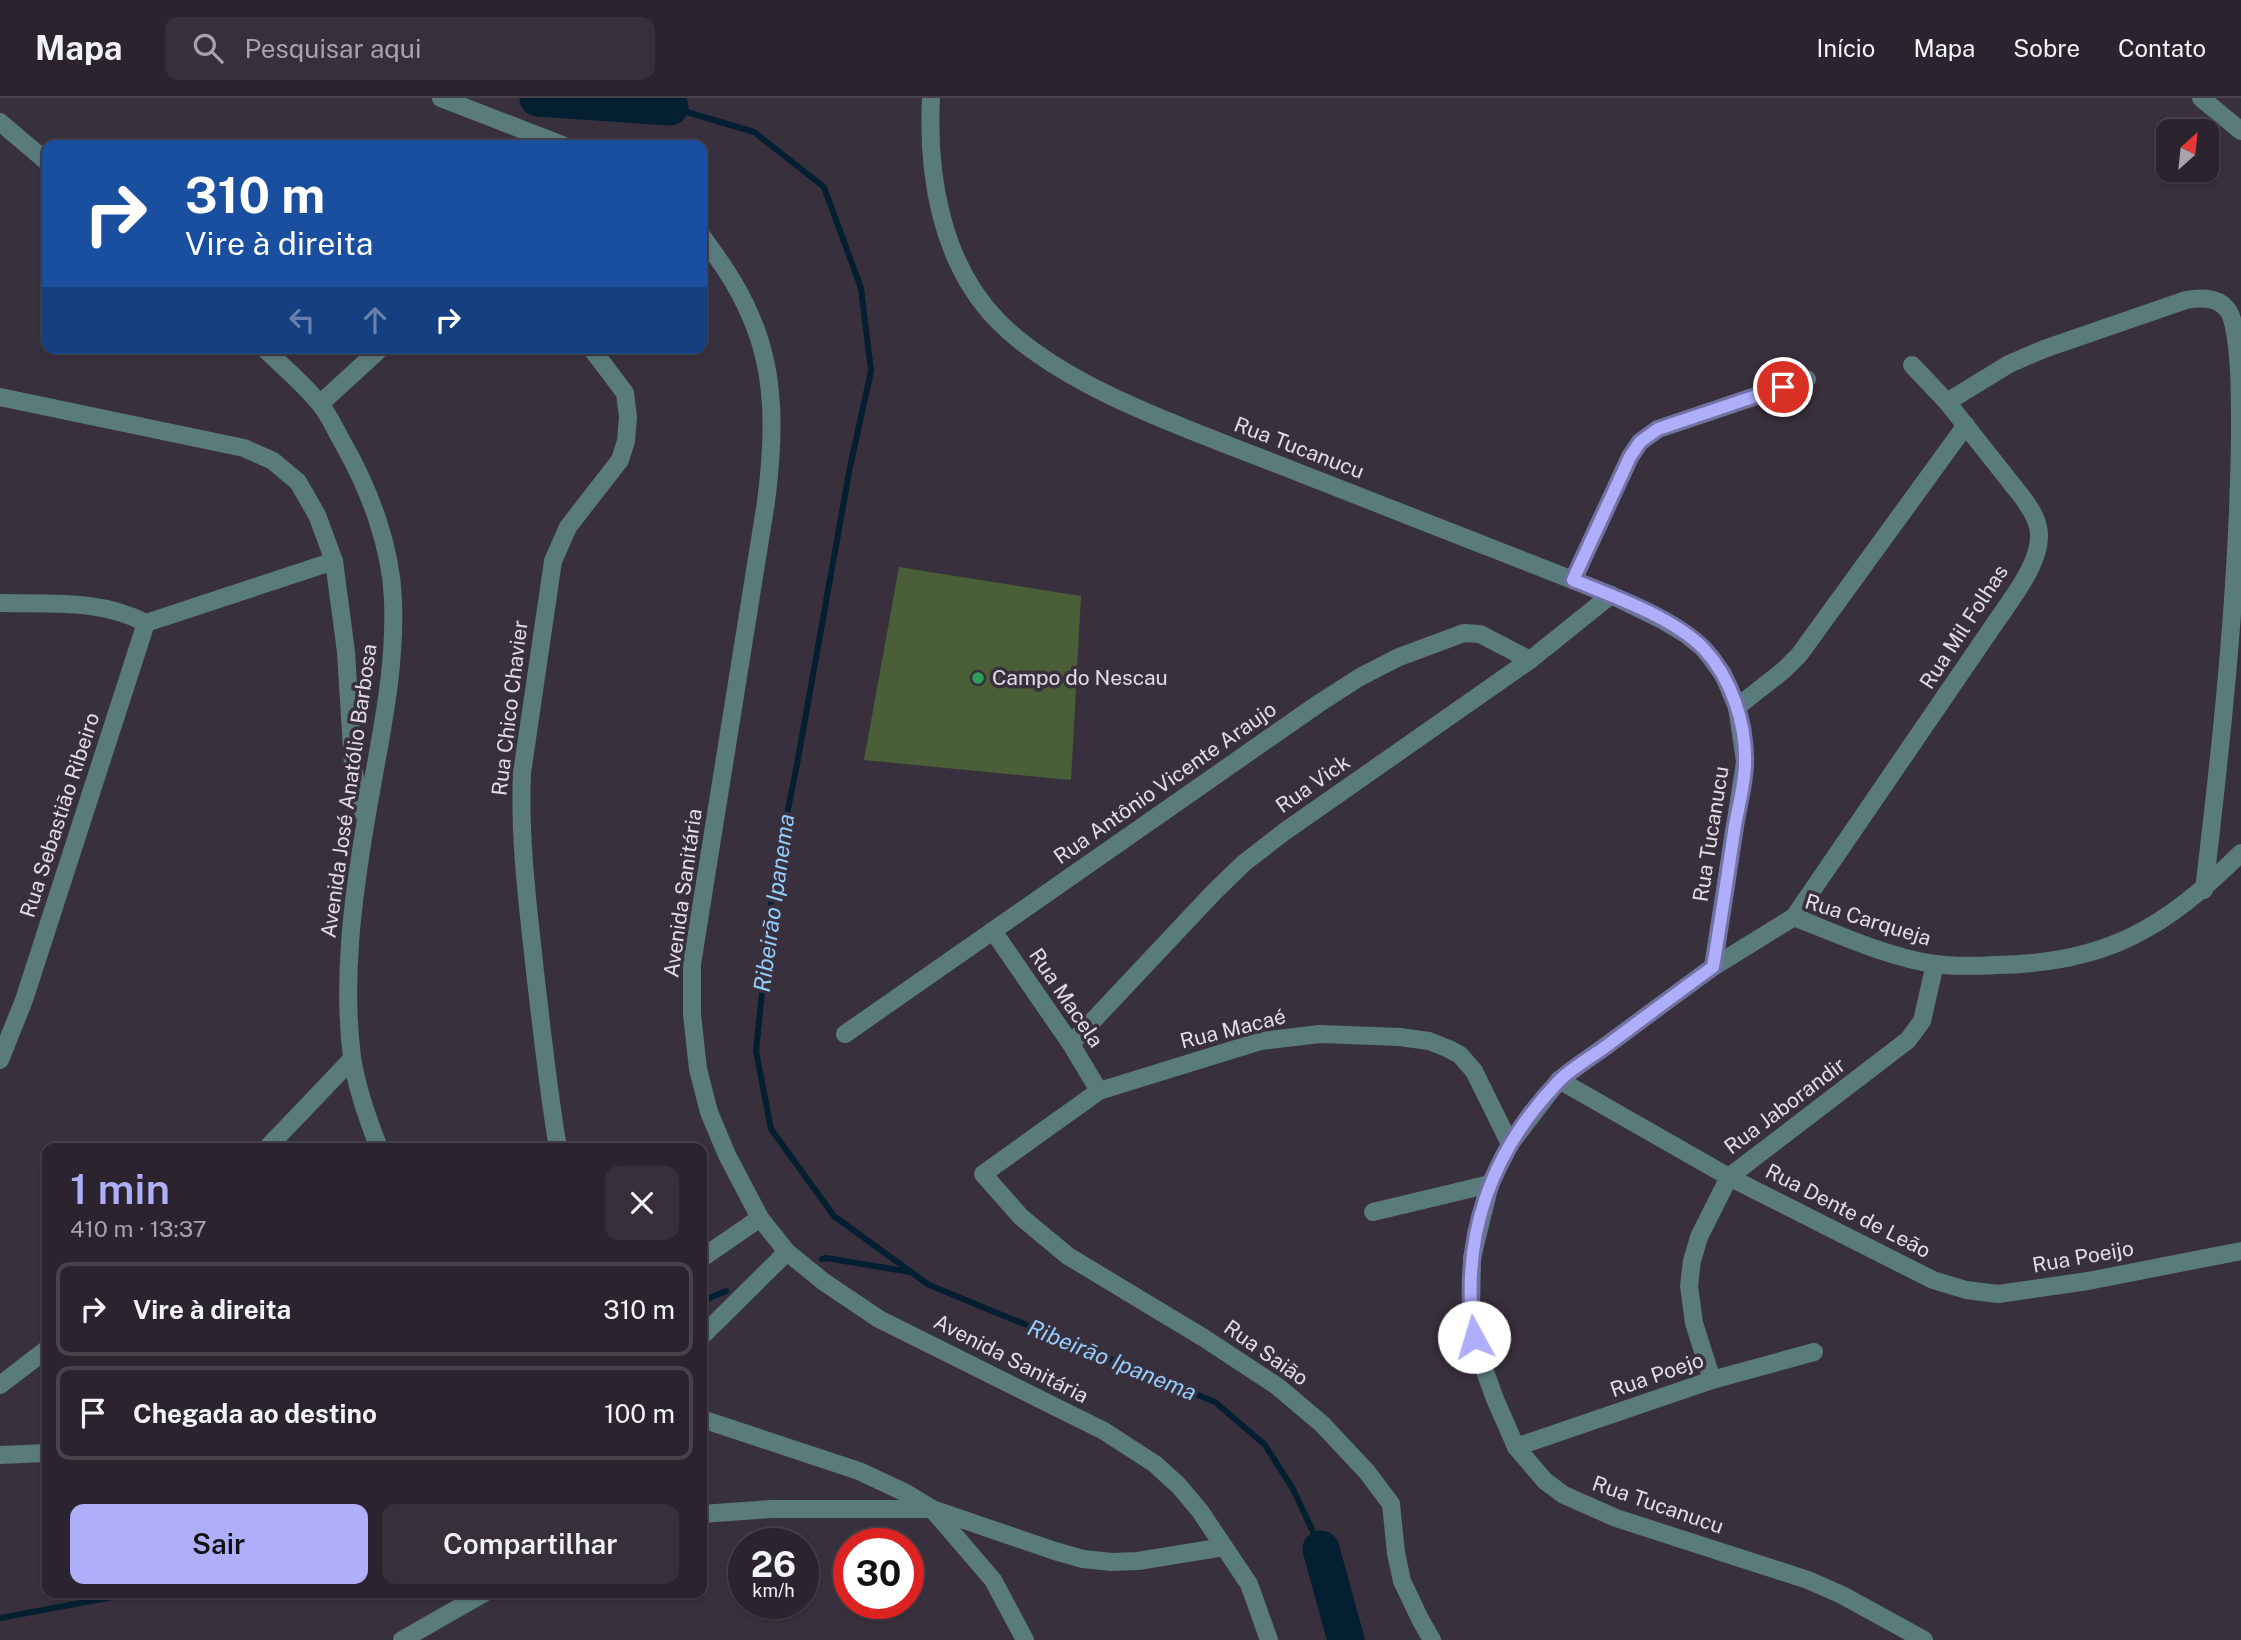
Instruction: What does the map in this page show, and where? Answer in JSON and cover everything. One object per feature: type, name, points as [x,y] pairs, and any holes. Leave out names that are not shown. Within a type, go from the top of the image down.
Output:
[{"type":"street","points":[[441,98],[549,140]]},
{"type":"street","name":"Rua Tucanucu","points":[[931,98],[929,132],[933,178],[942,218],[956,255],[976,293],[996,319],[1027,347],[1079,378],[1164,419],[1611,595],[1687,635],[1704,649],[1723,674],[1737,707],[1745,762],[1713,967],[1559,1080],[1510,1144],[1490,1184],[1472,1258],[1469,1286],[1474,1337],[1494,1399],[1516,1447],[1545,1481],[1585,1506],[1616,1518],[1808,1580],[1842,1595],[1924,1640]]},
{"type":"street","points":[[2201,98],[2241,131]]},
{"type":"street","points":[[0,122],[42,158]]},
{"type":"street","name":"Avenida Sanitária","points":[[707,243],[725,268],[751,315],[768,377],[772,414],[772,456],[766,502],[692,964],[692,1014],[698,1069],[709,1112],[727,1155],[760,1218],[787,1252],[824,1282],[878,1319],[1104,1431],[1155,1464],[1179,1486],[1200,1511],[1249,1584],[1269,1640]]},
{"type":"street","points":[[1947,402],[2009,364],[2044,349],[2186,300],[2210,299],[2226,307],[2231,316],[2237,340],[2240,400],[2233,613],[2204,890]]},
{"type":"street","name":"Avenida José Anatólio Barbosa","points":[[270,354],[320,404],[358,468],[377,520],[393,599],[391,677],[366,820],[350,949],[352,1059],[377,1143]]},
{"type":"street","points":[[320,404],[374,354]]},
{"type":"street","name":"Rua Chico Chavier","points":[[557,1143],[525,886],[522,773],[553,561],[568,527],[620,460],[626,441],[628,417],[625,393],[596,354]]},
{"type":"street","name":"Rua Mil Folhas","points":[[1794,917],[2020,586],[2040,539],[2034,514],[1966,425],[1912,365]]},
{"type":"street","points":[[1573,580],[1630,457],[1640,442],[1658,429],[1807,379]]},
{"type":"street","points":[[0,397],[220,442],[258,453],[287,470],[298,482],[317,514],[334,561],[346,652],[353,766],[358,796],[366,820]]},
{"type":"street","points":[[1737,707],[1799,655],[1966,425]]},
{"type":"street","points":[[0,603],[93,605],[111,608],[145,623],[334,561]]},
{"type":"street","name":"Rua Vick","points":[[1071,1044],[1244,863],[1284,832],[1530,660],[1611,595]]},
{"type":"street","name":"Rua Sebastião Ribeiro","points":[[0,1060],[24,1000],[145,623]]},
{"type":"street","name":"Rua Antônio Vicente Araujo","points":[[845,1034],[1360,677],[1399,657],[1454,635],[1471,632],[1500,643],[1530,660]]},
{"type":"street","name":"Rua Carqueja","points":[[1713,967],[1794,917],[1905,958],[1935,964],[2036,965],[2071,959],[2136,936],[2204,890],[2241,853]]},
{"type":"street","name":"Rua Macela","points":[[993,931],[1071,1044],[1099,1091]]},
{"type":"street","name":"Rua Jaborandir","points":[[1712,1380],[1694,1323],[1689,1286],[1699,1237],[1729,1177],[1908,1040],[1922,1021],[1935,964]]},
{"type":"street","name":"Rua Macaé","points":[[983,1174],[1099,1091],[1238,1047],[1278,1038],[1320,1034],[1400,1037],[1439,1044],[1460,1055],[1478,1079],[1510,1144]]},
{"type":"street","points":[[272,1143],[352,1059]]},
{"type":"street","name":"Rua Dente de Leão","points":[[1559,1080],[1729,1177],[1933,1280]]},
{"type":"street","name":"Rua Saião","points":[[983,1174],[1021,1217],[1068,1256],[1235,1358],[1277,1386],[1322,1423],[1367,1472],[1391,1504],[1402,1581],[1432,1640]]},
{"type":"street","points":[[1373,1212],[1490,1184]]},
{"type":"street","points":[[707,1255],[760,1218]]},
{"type":"street","name":"Rua Poeijo","points":[[1933,1280],[1966,1290],[1998,1294],[2088,1281],[2241,1251]]},
{"type":"street","points":[[707,1331],[787,1252]]},
{"type":"street","name":"Rua Poejo","points":[[1516,1447],[1712,1380],[1814,1352]]},
{"type":"street","points":[[0,1385],[42,1353]]},
{"type":"street","points":[[707,1421],[859,1471],[906,1493],[932,1509],[1083,1559],[1139,1561],[1224,1547]]},
{"type":"street","points":[[0,1455],[42,1453]]},
{"type":"street","points":[[707,1514],[771,1509],[932,1509],[993,1580],[1026,1640]]},
{"type":"street","points":[[402,1640],[476,1598]]},
{"type":"green space","name":"Campo do Nescau","points":[[899,567],[1081,596],[1071,780],[864,760]]},
{"type":"waterway","name":"Ribeirão Ipanema","points":[[538,98],[670,107]]},
{"type":"waterway","name":"Ribeirão Ipanema","points":[[670,107],[754,132],[824,187],[861,288],[871,371],[850,467],[773,884],[756,1051],[771,1129],[834,1216],[929,1285],[1215,1402],[1265,1445],[1293,1489],[1321,1549]]},
{"type":"waterway","points":[[822,1259],[910,1272]]},
{"type":"waterway","points":[[707,1299],[726,1291]]},
{"type":"waterway","name":"Ribeirão Ipanema","points":[[1321,1549],[1346,1640]]},
{"type":"waterway","points":[[0,1618],[107,1598]]},
{"type":"place","name":"Campo do Nescau","points":[[978,678]]},
{"type":"route","points":[[1474,1337],[1469,1286],[1472,1258],[1490,1184],[1510,1144],[1559,1080],[1713,967],[1745,762],[1737,707],[1723,674],[1704,649],[1664,621],[1573,580],[1630,457],[1640,442],[1658,429],[1783,387]]}]
